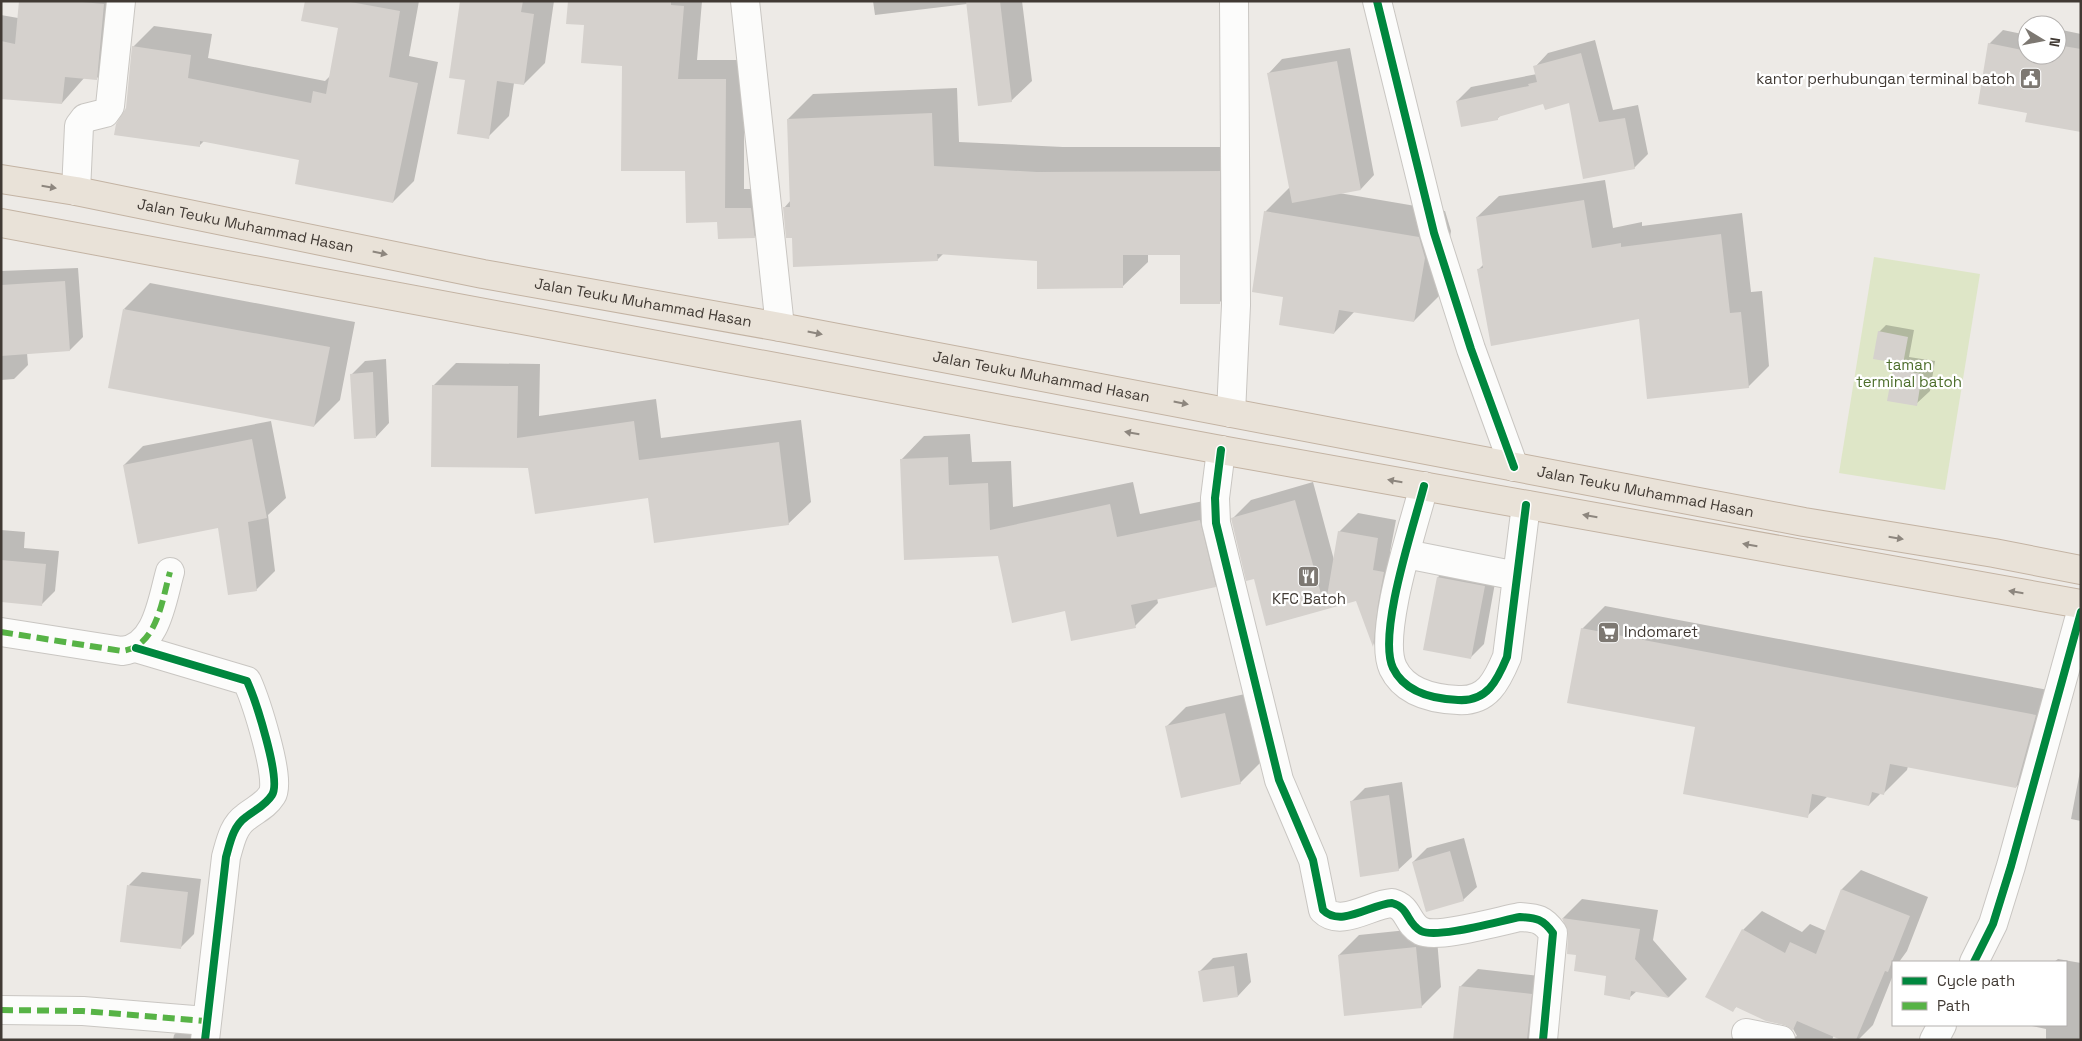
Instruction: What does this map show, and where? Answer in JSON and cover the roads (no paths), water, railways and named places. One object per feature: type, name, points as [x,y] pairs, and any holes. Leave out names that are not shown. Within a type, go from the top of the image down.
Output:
[{"type":"highway","name":"Jalan Teuku Muhammad Hasan","points":[[1,179],[76,191],[483,274],[780,326],[1813,524],[1994,553],[2081,570]]},
{"type":"highway","points":[[1,223],[1222,450],[2081,604]]},
{"type":"highway","points":[[622,339],[624,299]]},
{"type":"highway","points":[[1953,582],[1961,548]]},
{"type":"highway","points":[[1988,588],[1994,553]]},
{"type":"highway","points":[[2042,596],[2049,565]]},
{"type":"street","points":[[76,191],[79,126],[85,118],[105,113],[110,106],[121,1]]},
{"type":"street","points":[[745,1],[780,326]]},
{"type":"street","points":[[1231,413],[1236,305],[1234,1]]},
{"type":"street","points":[[1377,1],[1434,233],[1514,467]]},
{"type":"street","points":[[1222,450],[1215,498],[1216,523],[1279,780],[1313,860],[1323,910],[1327,914],[1341,917],[1392,903],[1405,909],[1412,924],[1420,931],[1436,934],[1520,917],[1533,918],[1545,922],[1553,933],[1543,1040]]},
{"type":"street","points":[[1424,486],[1391,620],[1388,647],[1393,668],[1408,686],[1434,699],[1468,701],[1485,694],[1498,679],[1507,657],[1526,505]]},
{"type":"street","points":[[1406,554],[1517,576]]},
{"type":"street","points":[[1,632],[122,651],[136,648],[141,645],[153,626],[170,572]]},
{"type":"street","points":[[1974,961],[1993,924],[2009,874],[2081,612]]},
{"type":"street","points":[[1,1010],[83,1011],[206,1030],[226,857],[234,832],[245,818],[264,806],[274,793],[276,779],[254,696],[247,681],[136,648]]},
{"type":"street","points":[[1934,1040],[1941,1026]]},
{"type":"street","points":[[1746,1033],[1781,1040]]},
{"type":"place","name":"kantor perhubungan terminal batoh","points":[[2031,79]]},
{"type":"place","name":"KFC Batoh","points":[[1309,576]]},
{"type":"place","name":"Indomaret","points":[[1608,632]]},
{"type":"park label","name":"taman terminal batoh","points":[[1909,374]]}]
